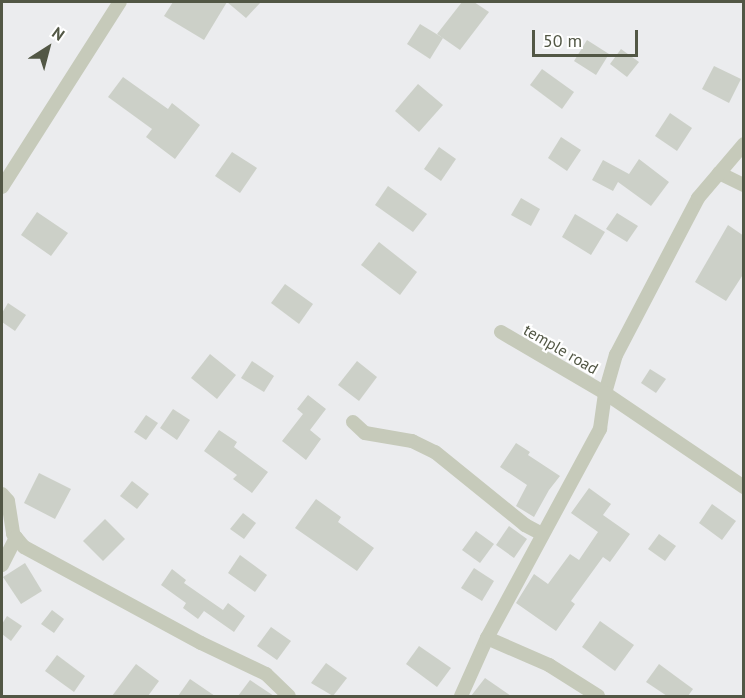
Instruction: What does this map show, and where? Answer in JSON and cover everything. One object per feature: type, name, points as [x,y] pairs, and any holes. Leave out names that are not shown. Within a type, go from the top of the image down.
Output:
[{"type":"street","points":[[2,187],[120,2]]},
{"type":"street","points":[[461,696],[487,638],[600,429],[605,393],[616,355],[641,304],[698,198],[744,144]]},
{"type":"street","points":[[719,173],[744,185]]},
{"type":"street","name":"temple road","points":[[501,332],[605,393],[744,487]]},
{"type":"street","points":[[353,422],[365,433],[412,441],[435,452],[525,525],[542,534]]},
{"type":"street","points":[[2,494],[8,501],[16,537],[34,553],[201,643],[266,674],[289,696]]},
{"type":"street","points":[[2,565],[16,537]]},
{"type":"street","points":[[487,638],[549,665],[598,696]]},
{"type":"building","points":[[173,2],[227,2],[204,40],[164,16]]},
{"type":"building","points":[[227,2],[261,2],[246,18]]},
{"type":"building","points":[[462,2],[474,2],[489,12],[460,50],[437,34]]},
{"type":"building","points":[[420,24],[443,38],[430,59],[407,44]]},
{"type":"building","points":[[587,40],[609,54],[596,75],[574,61]]},
{"type":"building","points":[[621,49],[639,62],[627,77],[610,64]]},
{"type":"building","points":[[714,66],[741,79],[729,103],[702,89]]},
{"type":"building","points":[[542,69],[574,92],[562,109],[530,85]]},
{"type":"building","points":[[123,77],[168,109],[172,103],[200,125],[175,159],[146,137],[152,129],[108,97]]},
{"type":"building","points":[[418,84],[443,105],[419,132],[395,111]]},
{"type":"building","points":[[670,113],[692,128],[677,151],[655,136]]},
{"type":"building","points":[[561,137],[581,150],[567,171],[548,158]]},
{"type":"building","points":[[439,147],[456,159],[441,181],[424,169]]},
{"type":"building","points":[[232,152],[257,168],[240,193],[215,176]]},
{"type":"building","points":[[639,159],[669,182],[651,206],[618,182],[613,191],[592,180],[603,160],[629,174]]},
{"type":"building","points":[[388,186],[427,214],[413,232],[375,205]]},
{"type":"building","points":[[521,198],[540,209],[531,226],[511,215]]},
{"type":"building","points":[[37,212],[68,233],[51,256],[21,235]]},
{"type":"building","points":[[617,213],[638,226],[627,242],[606,229]]},
{"type":"building","points":[[575,214],[605,232],[591,255],[562,237]]},
{"type":"building","points":[[728,225],[744,236],[744,273],[726,301],[695,282]]},
{"type":"building","points":[[379,242],[417,272],[400,295],[361,265]]},
{"type":"building","points":[[285,284],[313,304],[299,324],[271,303]]},
{"type":"building","points":[[8,303],[26,315],[15,331],[2,322],[2,313]]},
{"type":"building","points":[[210,354],[236,375],[217,399],[191,378]]},
{"type":"building","points":[[252,361],[274,376],[264,392],[241,378]]},
{"type":"building","points":[[357,361],[377,377],[359,401],[338,385]]},
{"type":"building","points":[[650,369],[666,379],[656,393],[641,383]]},
{"type":"building","points":[[308,395],[326,409],[310,430],[321,439],[306,460],[282,441],[303,414],[297,409]]},
{"type":"building","points":[[173,409],[190,420],[177,440],[160,428]]},
{"type":"building","points":[[146,415],[158,423],[146,440],[134,432]]},
{"type":"building","points":[[219,430],[237,442],[234,447],[268,472],[252,493],[233,479],[237,475],[204,451]]},
{"type":"building","points":[[516,443],[530,452],[528,455],[560,476],[534,517],[516,506],[527,485],[500,467]]},
{"type":"building","points":[[39,473],[71,489],[55,519],[24,503]]},
{"type":"building","points":[[132,481],[149,494],[137,509],[120,496]]},
{"type":"building","points":[[589,488],[611,504],[603,515],[630,534],[610,562],[603,557],[571,601],[575,604],[556,631],[516,603],[534,574],[548,584],[570,554],[579,560],[598,532],[571,513]]},
{"type":"building","points":[[316,499],[341,517],[338,522],[374,548],[357,571],[295,528]]},
{"type":"building","points":[[712,504],[736,521],[722,540],[699,523]]},
{"type":"building","points":[[243,513],[256,523],[244,539],[230,529]]},
{"type":"building","points":[[105,519],[125,539],[103,561],[83,541]]},
{"type":"building","points":[[509,526],[527,539],[514,558],[496,545]]},
{"type":"building","points":[[476,531],[494,544],[480,563],[462,550]]},
{"type":"building","points":[[659,534],[676,546],[665,561],[648,549]]},
{"type":"building","points":[[240,555],[267,575],[255,592],[228,573]]},
{"type":"building","points":[[25,563],[42,591],[21,604],[3,577]]},
{"type":"building","points":[[474,568],[494,581],[482,601],[461,588]]},
{"type":"building","points":[[172,569],[186,580],[184,583],[223,610],[228,603],[245,616],[234,632],[204,611],[198,619],[183,608],[186,603],[161,585]]},
{"type":"building","points":[[52,610],[64,619],[54,633],[41,624]]},
{"type":"building","points":[[7,616],[22,626],[11,641],[2,634],[2,624]]},
{"type":"building","points":[[600,621],[634,645],[615,671],[582,647]]},
{"type":"building","points":[[271,627],[291,641],[277,660],[257,646]]},
{"type":"building","points":[[419,646],[451,668],[437,687],[406,664]]},
{"type":"building","points":[[57,655],[85,676],[74,692],[45,671]]},
{"type":"building","points":[[326,663],[347,678],[333,696],[311,683]]},
{"type":"building","points":[[136,664],[159,681],[148,696],[112,696]]},
{"type":"building","points":[[659,664],[693,689],[688,696],[667,696],[646,682]]},
{"type":"building","points":[[485,678],[511,696],[471,696]]},
{"type":"building","points":[[190,679],[215,696],[178,696]]},
{"type":"building","points":[[250,680],[274,696],[238,696]]}]
